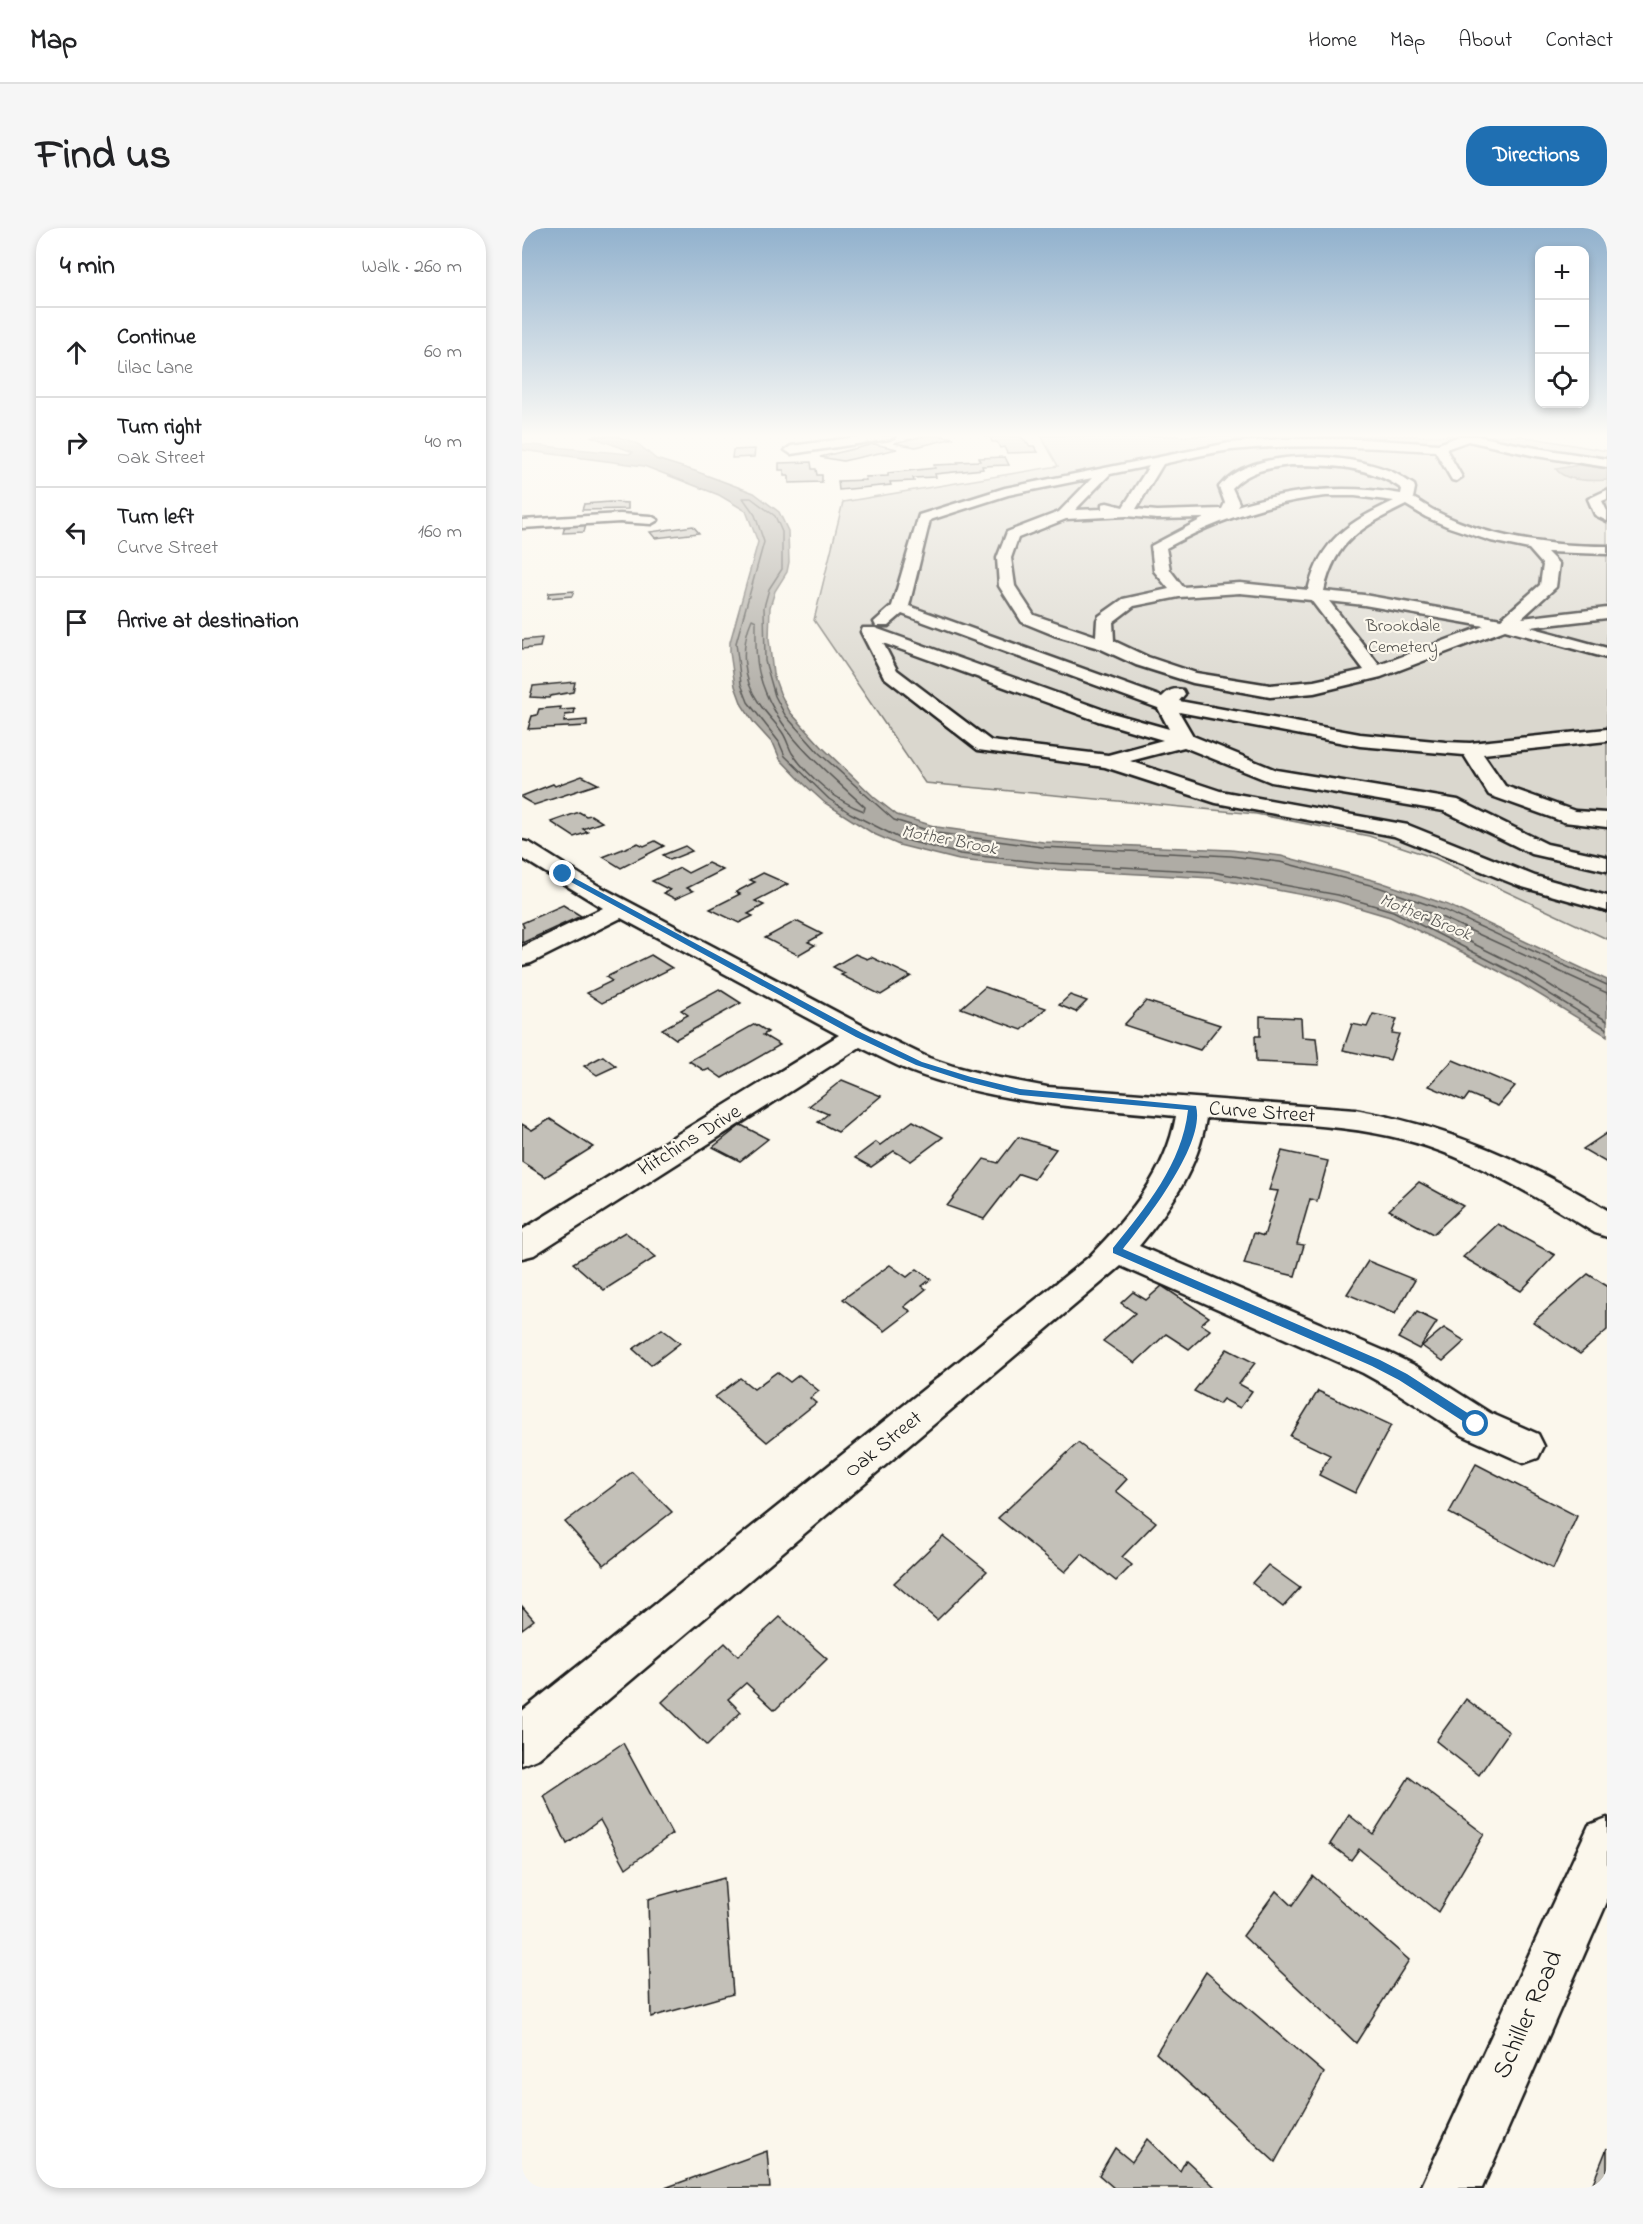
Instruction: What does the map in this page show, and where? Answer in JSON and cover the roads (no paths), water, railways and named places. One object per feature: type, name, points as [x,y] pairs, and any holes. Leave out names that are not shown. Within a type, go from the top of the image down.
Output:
[{"type":"street","points":[[869,632],[900,609],[922,527]]},
{"type":"street","points":[[1032,527],[1012,535],[1004,558],[1007,585],[1028,618],[1060,631],[1105,644],[1142,661],[1193,678],[1270,691],[1314,687],[1375,673],[1504,625],[1607,613]]},
{"type":"street","points":[[1179,592],[1162,571],[1158,546],[1196,527]]},
{"type":"street","points":[[1355,527],[1335,543],[1319,570],[1315,594],[1375,673]]},
{"type":"street","points":[[1462,527],[1534,546],[1607,550]]},
{"type":"street","points":[[1504,625],[1548,586],[1551,564],[1534,546]]},
{"type":"street","points":[[1105,644],[1105,620],[1129,602],[1179,592],[1240,588],[1364,600],[1504,625],[1607,653]]},
{"type":"street","points":[[900,609],[1166,704],[1360,740],[1470,749],[1607,735]]},
{"type":"street","points":[[869,632],[1105,717],[1185,740],[1270,776],[1450,805],[1540,849],[1607,864]]},
{"type":"street","points":[[869,632],[890,673],[985,746],[1108,761],[1216,797],[1400,830],[1527,881],[1607,904]]},
{"type":"street","points":[[1166,704],[1193,678]]},
{"type":"street","points":[[1166,704],[1185,740]]},
{"type":"street","points":[[1108,761],[1185,740]]},
{"type":"street","points":[[1470,749],[1497,790],[1572,817],[1607,820]]},
{"type":"street","name":"Curve Street","points":[[522,848],[622,908],[859,1035],[919,1064],[992,1086],[1047,1096],[1355,1120],[1402,1127],[1455,1144],[1486,1158],[1557,1195],[1607,1225]]},
{"type":"street","points":[[522,957],[622,908]]},
{"type":"street","name":"Hitchins Drive","points":[[522,1246],[859,1035]]},
{"type":"street","name":"Oak Street","points":[[522,1741],[1083,1283],[1117,1250],[1152,1206],[1182,1154],[1193,1108]]},
{"type":"street","points":[[1117,1250],[1376,1363],[1403,1377],[1476,1424],[1524,1446]]},
{"type":"street","name":"Schiller Road","points":[[1451,2188],[1607,1843]]},
{"type":"water","name":"Mother Brook","points":[[752,527],[786,527],[788,531],[787,572],[775,591],[770,607],[769,639],[773,674],[780,693],[790,712],[823,748],[875,798],[897,815],[937,827],[1043,842],[1231,850],[1281,856],[1380,882],[1448,905],[1607,980],[1607,1036],[1519,982],[1464,953],[1390,917],[1336,901],[1212,878],[1047,869],[959,860],[899,845],[874,834],[825,803],[804,784],[780,759],[774,745],[754,723],[742,705],[735,686],[730,642],[758,542]]},
{"type":"park label","name":"Brookdale Cemetery","points":[[1403,637]]}]
